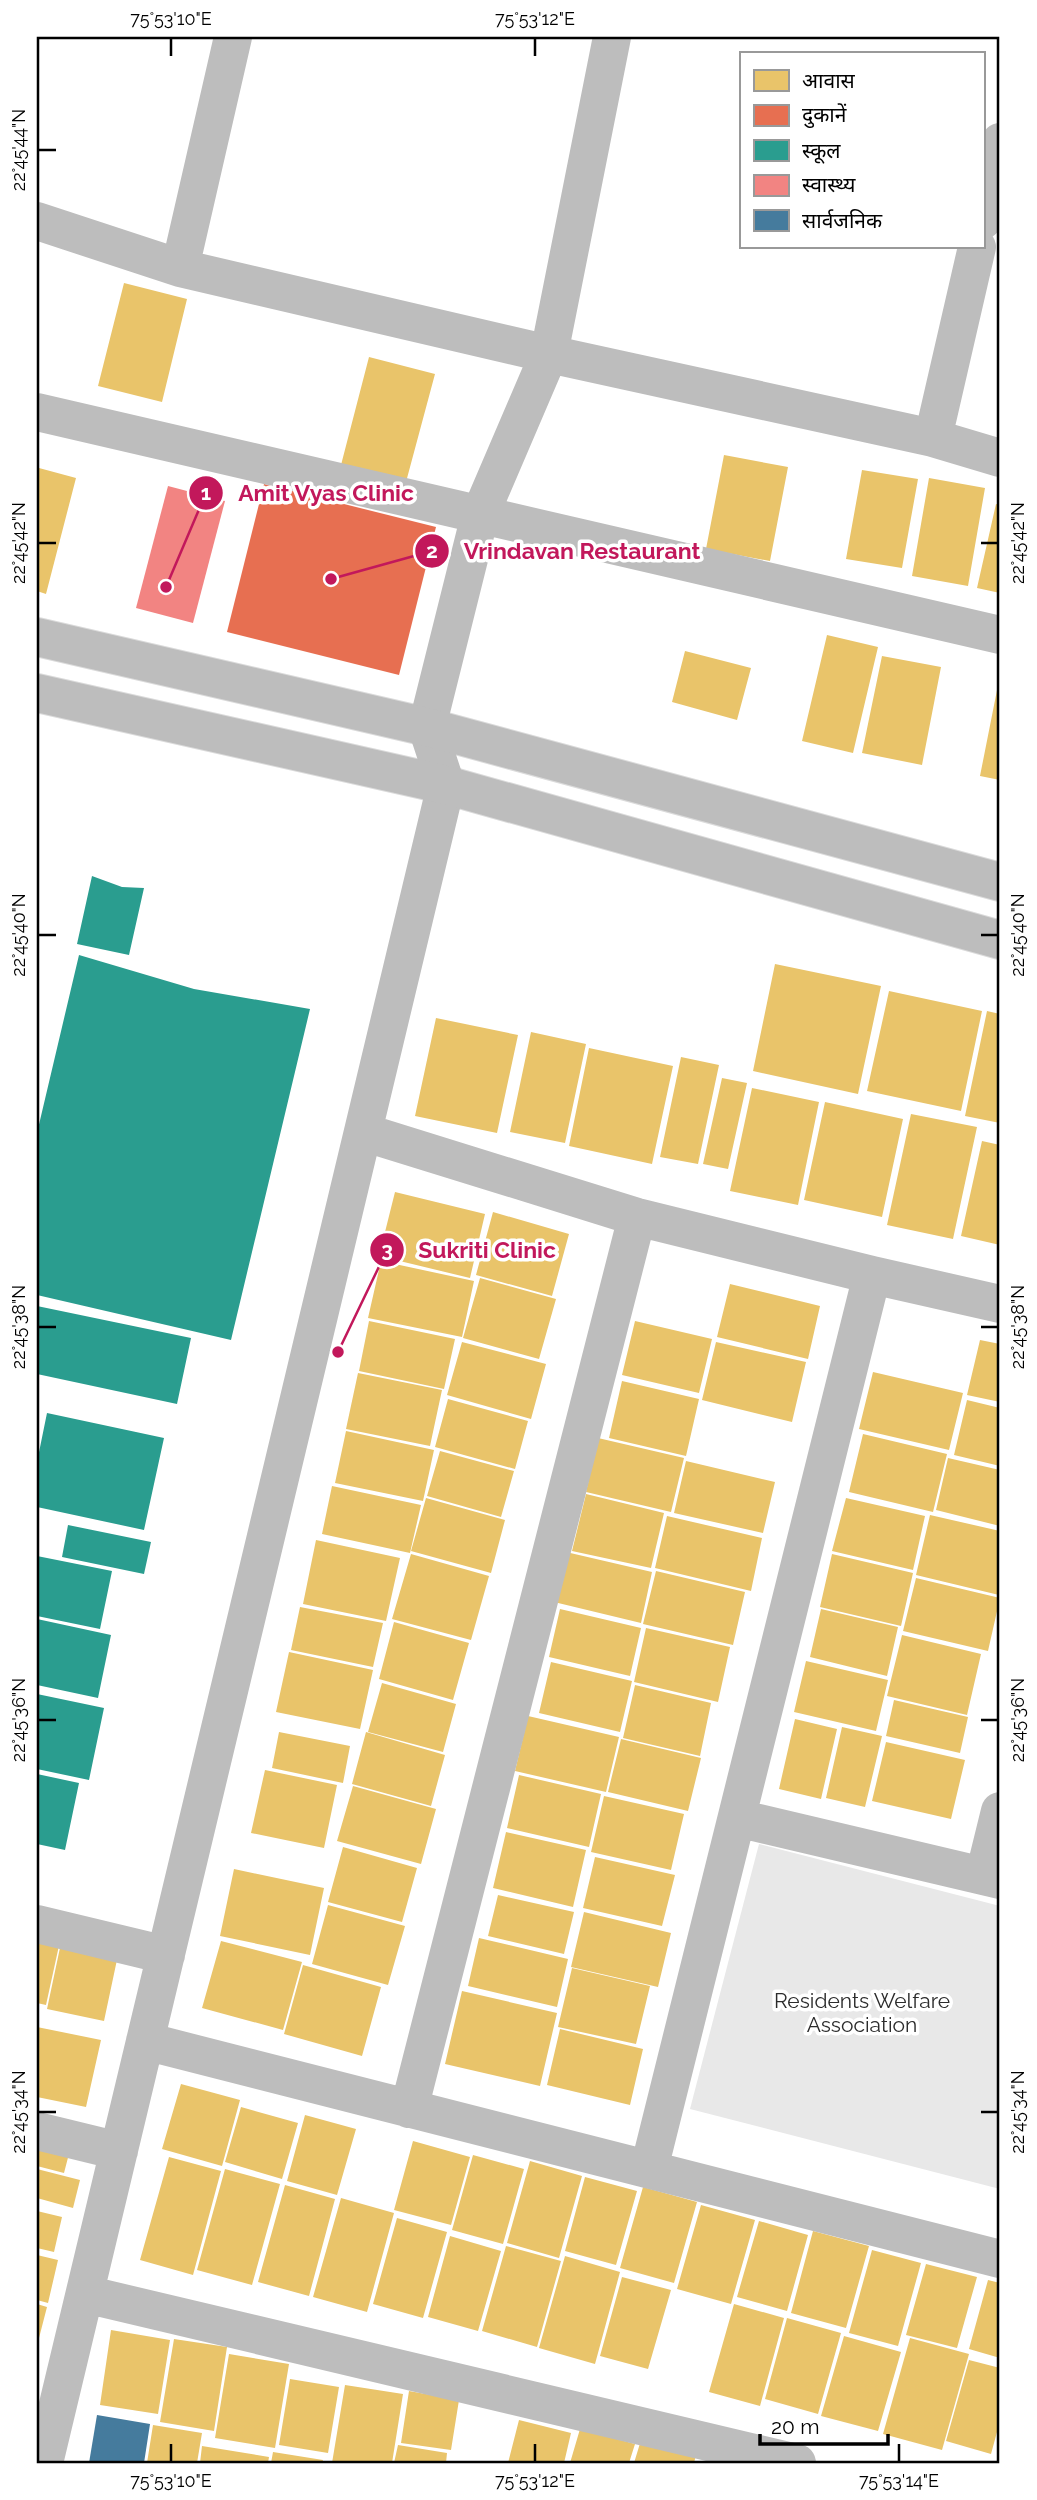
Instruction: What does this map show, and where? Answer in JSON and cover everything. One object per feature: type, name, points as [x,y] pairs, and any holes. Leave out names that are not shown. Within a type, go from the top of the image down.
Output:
[{"type":"street","points":[[180,268],[233,37]]},
{"type":"street","points":[[44,2463],[446,785],[427,727],[480,515],[549,354],[612,37]]},
{"type":"street","points":[[984,215],[1000,142]]},
{"type":"street","points":[[37,221],[180,268],[549,354],[933,438],[1000,458]]},
{"type":"street","points":[[933,438],[977,248]]},
{"type":"street","points":[[37,412],[1000,635]]},
{"type":"street","points":[[37,637],[427,727],[1000,882]]},
{"type":"street","points":[[37,694],[446,785],[1000,940]]},
{"type":"street","points":[[363,1132],[637,1217],[1000,1304]]},
{"type":"street","points":[[409,2109],[637,1217]]},
{"type":"street","points":[[649,2169],[872,1275]]},
{"type":"street","points":[[737,1818],[992,1878],[1000,1811]]},
{"type":"street","points":[[37,1924],[166,1955]]},
{"type":"street","points":[[145,2041],[1000,2259]]},
{"type":"street","points":[[37,2131],[119,2151]]},
{"type":"street","points":[[85,2294],[797,2463]]},
{"type":"green space","name":"Residents Welfare Association","points":[[759,1844],[1000,1906],[1000,2189],[690,2109]]},
{"type":"building: आवास","points":[[124,283],[187,299],[162,402],[98,386]]},
{"type":"building: आवास","points":[[369,357],[435,374],[406,482],[341,465]]},
{"type":"building: आवास","points":[[724,455],[788,467],[770,561],[706,549]]},
{"type":"building: आवास","points":[[39,468],[76,478],[46,594],[37,591]]},
{"type":"building: आवास","points":[[862,470],[918,479],[902,568],[846,559]]},
{"type":"building: आवास","points":[[929,478],[985,488],[968,586],[912,576]]},
{"type":"building: आवास","points":[[996,504],[1000,505],[1000,593],[977,588]]},
{"type":"building: आवास","points":[[827,635],[878,647],[853,753],[802,741]]},
{"type":"building: आवास","points":[[685,651],[751,668],[737,720],[672,702]]},
{"type":"building: आवास","points":[[882,656],[941,667],[922,765],[862,753]]},
{"type":"building: आवास","points":[[1000,680],[1000,780],[980,776]]},
{"type":"building: आवास","points":[[775,964],[881,986],[858,1094],[753,1071]]},
{"type":"building: आवास","points":[[889,991],[982,1011],[961,1111],[867,1091]]},
{"type":"building: आवास","points":[[987,1011],[1000,1014],[1000,1123],[965,1116]]},
{"type":"building: आवास","points":[[436,1018],[518,1035],[497,1133],[415,1116]]},
{"type":"building: आवास","points":[[531,1032],[586,1044],[565,1143],[510,1132]]},
{"type":"building: आवास","points":[[589,1048],[673,1066],[652,1164],[569,1146]]},
{"type":"building: आवास","points":[[681,1057],[719,1065],[698,1164],[660,1157]]},
{"type":"building: आवास","points":[[722,1078],[747,1083],[728,1169],[703,1164]]},
{"type":"building: आवास","points":[[752,1088],[819,1102],[798,1205],[730,1191]]},
{"type":"building: आवास","points":[[825,1102],[903,1119],[882,1217],[804,1200]]},
{"type":"building: आवास","points":[[911,1114],[977,1127],[953,1239],[887,1225]]},
{"type":"building: आवास","points":[[982,1141],[1000,1145],[1000,1245],[961,1236]]},
{"type":"building: आवास","points":[[395,1192],[485,1214],[470,1278],[379,1256]]},
{"type":"building: आवास","points":[[493,1212],[569,1234],[552,1296],[476,1275]]},
{"type":"building: आवास","points":[[381,1261],[474,1281],[462,1337],[368,1318]]},
{"type":"building: आवास","points":[[480,1278],[556,1299],[539,1359],[463,1338]]},
{"type":"building: आवास","points":[[730,1284],[820,1306],[808,1359],[717,1337]]},
{"type":"building: आवास","points":[[369,1321],[455,1339],[444,1389],[359,1371]]},
{"type":"building: आवास","points":[[635,1321],[712,1339],[699,1393],[622,1375]]},
{"type":"building: आवास","points":[[980,1340],[1000,1344],[1000,1402],[967,1395]]},
{"type":"building: आवास","points":[[462,1342],[546,1364],[531,1419],[447,1395]]},
{"type":"building: आवास","points":[[716,1342],[806,1362],[792,1422],[702,1400]]},
{"type":"building: आवास","points":[[873,1372],[963,1393],[949,1450],[859,1429]]},
{"type":"building: आवास","points":[[358,1373],[442,1390],[430,1446],[346,1429]]},
{"type":"building: आवास","points":[[622,1381],[699,1399],[686,1456],[609,1438]]},
{"type":"building: आवास","points":[[448,1399],[528,1421],[515,1469],[435,1447]]},
{"type":"building: आवास","points":[[967,1400],[1000,1408],[1000,1466],[954,1455]]},
{"type":"building: आवास","points":[[346,1431],[434,1450],[423,1501],[335,1483]]},
{"type":"building: आवास","points":[[863,1434],[947,1454],[933,1512],[849,1492]]},
{"type":"building: आवास","points":[[598,1438],[684,1458],[671,1512],[586,1492]]},
{"type":"building: आवास","points":[[440,1451],[514,1471],[501,1517],[427,1496]]},
{"type":"building: आवास","points":[[948,1458],[1000,1470],[1000,1526],[936,1510]]},
{"type":"building: आवास","points":[[686,1461],[775,1482],[763,1533],[674,1513]]},
{"type":"building: आवास","points":[[332,1486],[421,1505],[410,1553],[322,1534]]},
{"type":"building: आवास","points":[[586,1494],[664,1513],[651,1568],[572,1551]]},
{"type":"building: आवास","points":[[426,1498],[505,1520],[491,1573],[411,1551]]},
{"type":"building: आवास","points":[[846,1498],[925,1516],[913,1570],[832,1551]]},
{"type":"building: आवास","points":[[930,1515],[1000,1531],[999,1595],[916,1575]]},
{"type":"building: आवास","points":[[667,1516],[762,1538],[751,1591],[655,1568]]},
{"type":"building: आवास","points":[[316,1540],[400,1558],[386,1621],[303,1604]]},
{"type":"building: आवास","points":[[566,1552],[652,1572],[641,1623],[554,1602]]},
{"type":"building: आवास","points":[[411,1554],[489,1576],[471,1640],[392,1619]]},
{"type":"building: आवास","points":[[832,1554],[913,1573],[901,1626],[820,1607]]},
{"type":"building: आवास","points":[[656,1571],[745,1592],[733,1645],[643,1624]]},
{"type":"building: आवास","points":[[916,1578],[1000,1598],[988,1651],[903,1631]]},
{"type":"building: आवास","points":[[300,1607],[383,1623],[373,1667],[291,1650]]},
{"type":"building: आवास","points":[[560,1609],[641,1628],[630,1676],[549,1657]]},
{"type":"building: आवास","points":[[821,1609],[898,1627],[887,1676],[810,1657]]},
{"type":"building: आवास","points":[[394,1622],[469,1643],[453,1700],[379,1679]]},
{"type":"building: आवास","points":[[646,1628],[730,1647],[718,1702],[634,1682]]},
{"type":"building: आवास","points":[[902,1635],[981,1654],[967,1715],[887,1696]]},
{"type":"building: आवास","points":[[289,1652],[373,1670],[360,1729],[276,1712]]},
{"type":"building: आवास","points":[[806,1661],[888,1680],[876,1731],[794,1712]]},
{"type":"building: आवास","points":[[551,1662],[632,1681],[620,1732],[539,1713]]},
{"type":"building: आवास","points":[[382,1683],[456,1704],[443,1752],[368,1732]]},
{"type":"building: आवास","points":[[635,1685],[711,1703],[700,1756],[623,1738]]},
{"type":"building: आवास","points":[[894,1700],[968,1717],[960,1753],[886,1736]]},
{"type":"building: आवास","points":[[528,1716],[619,1737],[606,1792],[515,1771]]},
{"type":"building: आवास","points":[[795,1719],[837,1729],[821,1799],[779,1789]]},
{"type":"building: आवास","points":[[842,1727],[882,1736],[865,1807],[826,1798]]},
{"type":"building: आवास","points":[[279,1732],[350,1746],[343,1783],[272,1768]]},
{"type":"building: आवास","points":[[366,1732],[445,1755],[431,1806],[352,1784]]},
{"type":"building: आवास","points":[[621,1739],[701,1758],[688,1811],[608,1792]]},
{"type":"building: आवास","points":[[886,1742],[965,1760],[951,1819],[872,1801]]},
{"type":"building: आवास","points":[[265,1770],[337,1785],[324,1848],[251,1833]]},
{"type":"building: आवास","points":[[519,1775],[601,1794],[589,1847],[507,1828]]},
{"type":"building: आवास","points":[[353,1786],[436,1809],[421,1864],[337,1841]]},
{"type":"building: आवास","points":[[604,1796],[684,1814],[671,1870],[591,1852]]},
{"type":"building: आवास","points":[[506,1832],[586,1850],[573,1907],[493,1888]]},
{"type":"building: आवास","points":[[343,1847],[417,1868],[402,1922],[328,1902]]},
{"type":"building: आवास","points":[[595,1857],[675,1875],[662,1926],[583,1908]]},
{"type":"building: आवास","points":[[234,1869],[324,1888],[310,1955],[220,1936]]},
{"type":"building: आवास","points":[[498,1895],[574,1912],[564,1954],[488,1936]]},
{"type":"building: आवास","points":[[328,1905],[405,1926],[388,1985],[312,1964]]},
{"type":"building: आवास","points":[[584,1912],[671,1933],[658,1987],[571,1967]]},
{"type":"building: आवास","points":[[37,1936],[60,1941],[46,2005],[37,2003]]},
{"type":"building: आवास","points":[[479,1938],[568,1959],[557,2007],[468,1986]]},
{"type":"building: आवास","points":[[221,1941],[302,1962],[283,2030],[202,2008]]},
{"type":"building: आवास","points":[[61,1943],[118,1955],[104,2021],[47,2009]]},
{"type":"building: आवास","points":[[303,1965],[381,1987],[362,2056],[284,2034]]},
{"type":"building: आवास","points":[[572,1968],[650,1986],[636,2044],[558,2027]]},
{"type":"building: आवास","points":[[462,1991],[557,2013],[540,2086],[445,2064]]},
{"type":"building: आवास","points":[[37,2027],[101,2040],[86,2107],[37,2097]]},
{"type":"building: आवास","points":[[560,2029],[643,2049],[630,2105],[547,2085]]},
{"type":"building: आवास","points":[[181,2084],[240,2100],[222,2166],[162,2149]]},
{"type":"building: आवास","points":[[241,2107],[298,2123],[282,2179],[225,2162]]},
{"type":"building: आवास","points":[[305,2115],[356,2129],[337,2195],[287,2181]]},
{"type":"building: आवास","points":[[37,2138],[71,2146],[64,2173],[37,2166]]},
{"type":"building: आवास","points":[[413,2141],[470,2157],[451,2225],[394,2210]]},
{"type":"building: आवास","points":[[473,2155],[524,2169],[503,2244],[452,2230]]},
{"type":"building: आवास","points":[[169,2157],[221,2171],[193,2275],[140,2260]]},
{"type":"building: आवास","points":[[530,2161],[582,2176],[559,2258],[507,2243]]},
{"type":"building: आवास","points":[[37,2169],[80,2180],[73,2208],[37,2198]]},
{"type":"building: आवास","points":[[225,2169],[280,2184],[252,2285],[197,2270]]},
{"type":"building: आवास","points":[[585,2177],[637,2191],[616,2265],[565,2251]]},
{"type":"building: आवास","points":[[285,2185],[335,2199],[309,2296],[258,2282]]},
{"type":"building: आवास","points":[[643,2187],[697,2202],[674,2283],[620,2268]]},
{"type":"building: आवास","points":[[341,2198],[394,2213],[367,2312],[313,2297]]},
{"type":"building: आवास","points":[[701,2205],[755,2220],[731,2304],[677,2289]]},
{"type":"building: आवास","points":[[37,2211],[62,2217],[54,2252],[37,2248]]},
{"type":"building: आवास","points":[[397,2218],[447,2232],[423,2318],[373,2304]]},
{"type":"building: आवास","points":[[759,2221],[808,2235],[787,2311],[737,2297]]},
{"type":"building: आवास","points":[[813,2231],[869,2246],[846,2328],[791,2313]]},
{"type":"building: आवास","points":[[450,2236],[501,2251],[478,2331],[428,2317]]},
{"type":"building: आवास","points":[[506,2246],[561,2261],[537,2347],[482,2331]]},
{"type":"building: आवास","points":[[872,2250],[921,2263],[898,2346],[849,2333]]},
{"type":"building: आवास","points":[[37,2255],[58,2260],[48,2303],[37,2300]]},
{"type":"building: आवास","points":[[565,2256],[620,2272],[595,2364],[539,2348]]},
{"type":"building: आवास","points":[[926,2264],[977,2277],[957,2348],[906,2335]]},
{"type":"building: आवास","points":[[622,2277],[671,2290],[648,2369],[600,2356]]},
{"type":"building: आवास","points":[[988,2280],[1000,2283],[1000,2358],[969,2349]]},
{"type":"building: आवास","points":[[37,2304],[47,2307],[39,2338],[37,2338]]},
{"type":"building: आवास","points":[[734,2304],[784,2318],[760,2406],[709,2392]]},
{"type":"building: आवास","points":[[787,2318],[841,2333],[818,2414],[765,2399]]},
{"type":"building: आवास","points":[[111,2330],[170,2340],[158,2414],[100,2405]]},
{"type":"building: आवास","points":[[844,2336],[901,2352],[878,2431],[821,2416]]},
{"type":"building: आवास","points":[[910,2338],[969,2354],[942,2450],[883,2434]]},
{"type":"building: आवास","points":[[174,2339],[227,2347],[214,2431],[160,2422]]},
{"type":"building: आवास","points":[[229,2354],[289,2364],[275,2448],[215,2438]]},
{"type":"building: आवास","points":[[969,2360],[1000,2368],[1000,2421],[991,2454],[946,2441]]},
{"type":"building: आवास","points":[[290,2379],[339,2387],[328,2453],[279,2445]]},
{"type":"building: आवास","points":[[345,2385],[403,2394],[392,2463],[332,2463]]},
{"type":"building: आवास","points":[[409,2391],[459,2400],[451,2450],[401,2443]]},
{"type":"building: आवास","points":[[519,2420],[571,2433],[564,2463],[508,2463]]},
{"type":"building: आवास","points":[[153,2425],[202,2433],[197,2463],[147,2463]]},
{"type":"building: आवास","points":[[580,2429],[635,2444],[629,2463],[570,2463]]},
{"type":"building: आवास","points":[[641,2440],[696,2455],[694,2463],[634,2463]]},
{"type":"building: आवास","points":[[398,2445],[447,2453],[446,2463],[394,2463]]},
{"type":"building: आवास","points":[[202,2446],[269,2457],[268,2463],[200,2463]]},
{"type":"building: आवास","points":[[273,2452],[323,2460],[322,2463],[271,2463]]},
{"type":"building: दुकानें","points":[[264,484],[436,527],[399,675],[227,632]]},
{"type":"building: स्कूल","points":[[92,876],[122,887],[144,888],[129,955],[77,944]]},
{"type":"building: स्कूल","points":[[79,955],[194,989],[310,1009],[231,1340],[37,1295],[37,1133]]},
{"type":"building: स्कूल","points":[[37,1306],[191,1338],[177,1404],[37,1374]]},
{"type":"building: स्कूल","points":[[47,1413],[164,1438],[144,1530],[37,1507],[37,1462]]},
{"type":"building: स्कूल","points":[[68,1525],[151,1542],[144,1574],[62,1557]]},
{"type":"building: स्कूल","points":[[37,1556],[112,1571],[100,1629],[37,1616]]},
{"type":"building: स्कूल","points":[[37,1619],[111,1635],[98,1698],[37,1685]]},
{"type":"building: स्कूल","points":[[37,1694],[104,1708],[89,1780],[37,1769]]},
{"type":"building: स्कूल","points":[[37,1774],[79,1783],[65,1850],[37,1844]]},
{"type":"building: स्वास्थ्य","points":[[168,486],[225,501],[193,623],[136,608]]},
{"type":"building: सार्वजनिक","points":[[97,2415],[150,2424],[144,2463],[89,2463]]},
{"type":"place","name":"Vrindavan Restaurant","points":[[331,579]]},
{"type":"place","name":"Amit Vyas Clinic","points":[[166,587]]},
{"type":"place","name":"Sukriti Clinic","points":[[338,1352]]}]
